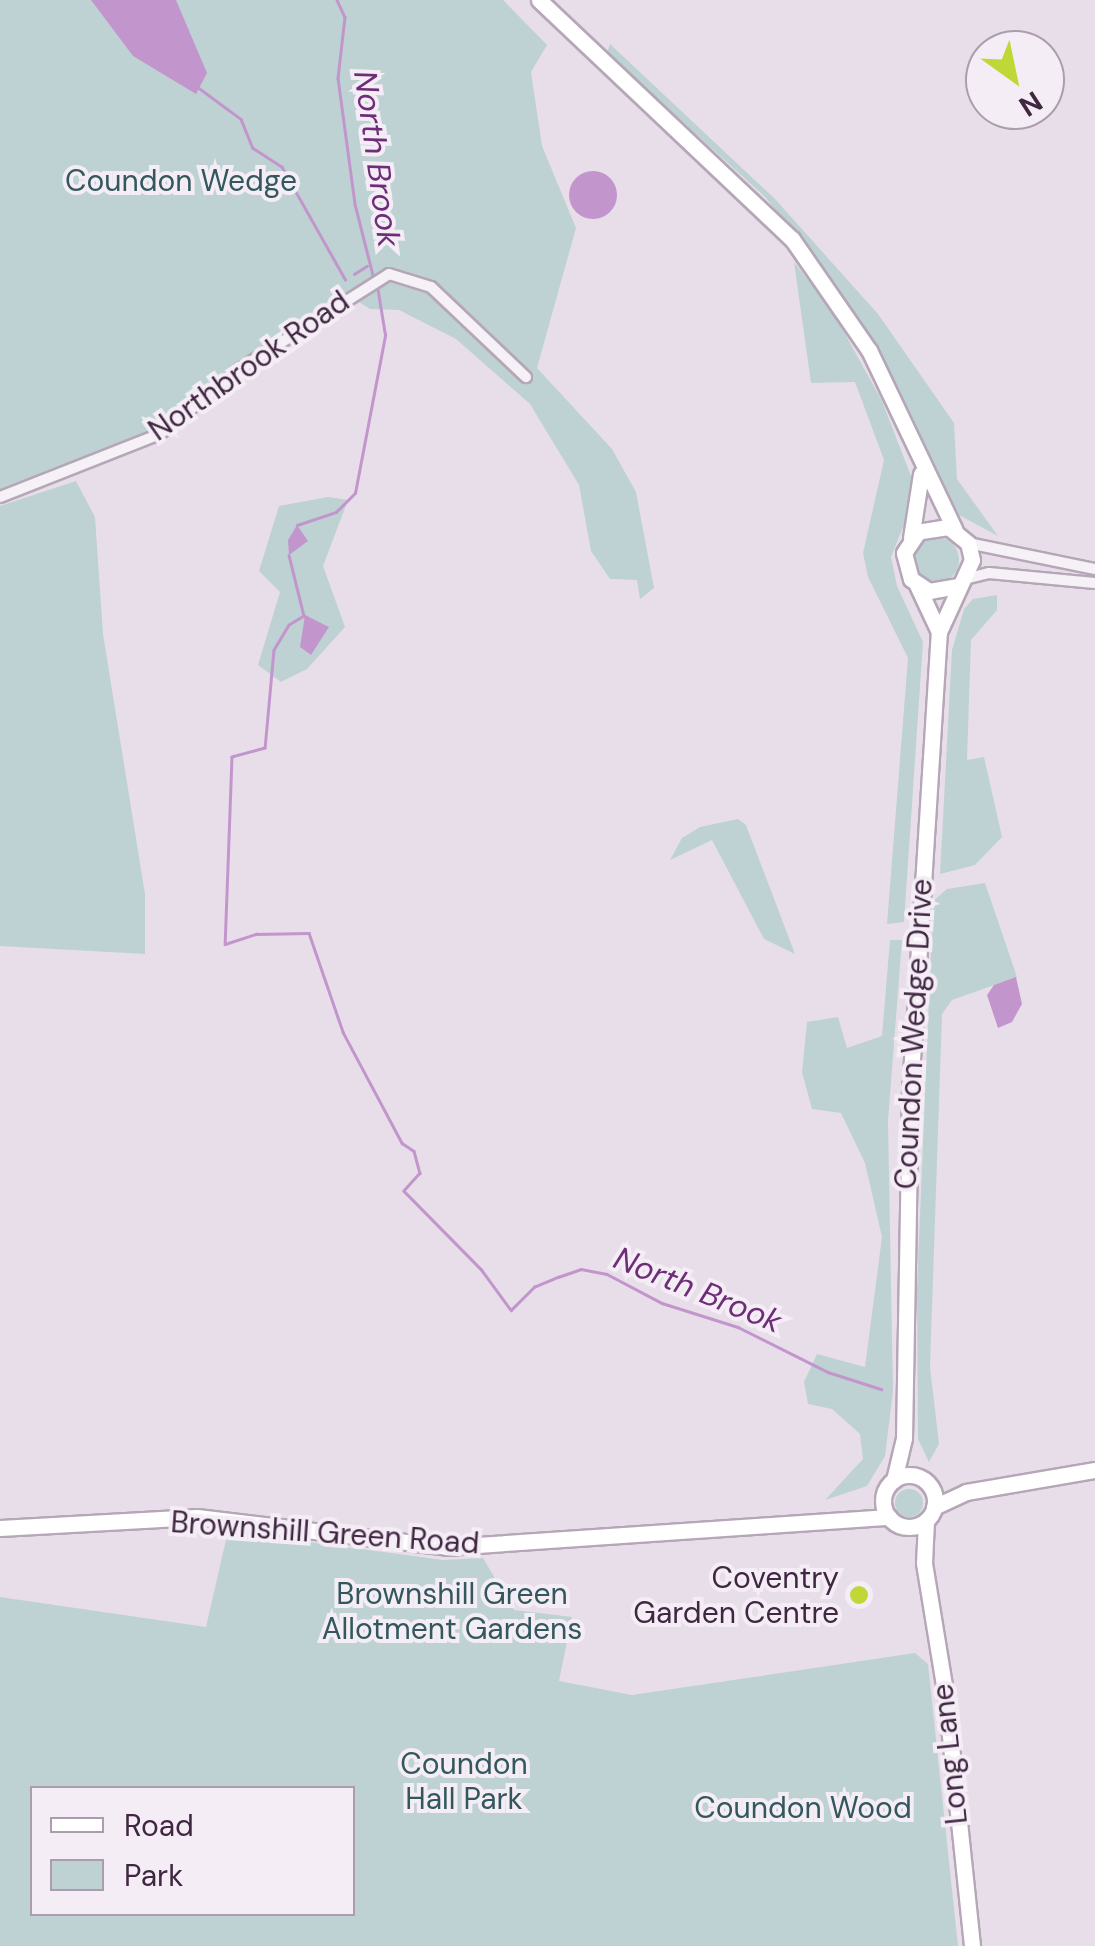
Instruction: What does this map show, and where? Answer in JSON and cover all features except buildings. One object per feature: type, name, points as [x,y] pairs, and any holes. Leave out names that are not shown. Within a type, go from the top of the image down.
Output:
[{"type":"main road","name":"Coundon Wedge Drive","points":[[539,0],[792,239],[869,350],[921,466],[954,530],[968,543],[972,560],[939,632],[911,1073],[904,1438],[894,1480],[884,1496]]},
{"type":"main road","name":"Coundon Wedge Drive","points":[[921,466],[921,503],[903,562],[939,632]]},
{"type":"main road","points":[[911,538],[929,526],[954,530]]},
{"type":"main road","points":[[917,585],[939,592],[961,582]]},
{"type":"main road","name":"Coundon Wedge Drive","points":[[904,1438],[926,1483],[930,1514]]},
{"type":"main road","points":[[894,1480],[926,1483],[958,1494],[1095,1470]]},
{"type":"main road","name":"Brownshill Green Road","points":[[0,1528],[197,1516],[448,1547],[826,1519],[896,1522],[930,1514],[958,1494]]},
{"type":"main road","points":[[826,1519],[884,1496]]},
{"type":"main road","name":"Long Lane","points":[[884,1496],[896,1522],[924,1563]]},
{"type":"main road","name":"Long Lane","points":[[930,1514],[924,1563],[946,1698],[972,1946]]},
{"type":"street","name":"Northbrook Road","points":[[0,497],[160,434],[241,368],[389,274],[432,286],[526,377]]},
{"type":"street","points":[[968,543],[1095,568]]},
{"type":"street","points":[[961,582],[989,573],[1095,583]]},
{"type":"green space","name":"Coundon Wedge","points":[[0,0],[503,0],[547,45],[531,72],[542,146],[576,228],[537,368],[612,449],[636,492],[654,588],[640,599],[637,580],[610,579],[591,551],[579,485],[530,404],[456,339],[399,310],[370,309],[343,292],[236,364],[195,404],[156,429],[0,490]]},
{"type":"green space","points":[[610,44],[775,199],[878,314],[954,423],[957,479],[998,536],[959,515],[905,402],[831,279],[765,197],[607,53]]},
{"type":"green space","points":[[794,262],[833,312],[882,401],[911,476],[911,507],[891,557],[897,586],[923,642],[904,922],[887,924],[908,658],[868,577],[863,553],[884,460],[855,382],[811,383]]},
{"type":"green space","points":[[76,481],[95,517],[103,634],[145,894],[145,954],[0,946],[0,506]]},
{"type":"green space","points":[[328,497],[348,500],[323,566],[345,627],[307,669],[281,682],[258,665],[280,592],[259,571],[279,506]]},
{"type":"green space","points":[[936,537],[953,543],[959,560],[953,577],[936,583],[919,577],[913,560],[919,543]]},
{"type":"green space","points":[[997,595],[997,610],[971,640],[967,760],[984,757],[1002,837],[975,865],[940,874],[952,650],[964,609],[973,599]]},
{"type":"green space","points":[[738,819],[746,825],[795,954],[764,939],[712,840],[670,860],[682,838],[700,827]]},
{"type":"green space","points":[[985,883],[1017,977],[952,1000],[942,1014],[930,1367],[939,1444],[929,1462],[918,1439],[917,1288],[933,901],[947,889]]},
{"type":"green space","points":[[890,940],[902,940],[888,1121],[893,1391],[885,1456],[867,1486],[825,1500],[863,1459],[860,1434],[832,1409],[808,1404],[804,1382],[817,1354],[865,1367],[882,1237],[865,1163],[841,1113],[812,1109],[802,1072],[807,1022],[838,1017],[847,1048],[882,1036]]},
{"type":"green space","points":[[909,1489],[919,1493],[923,1503],[919,1513],[909,1517],[899,1513],[895,1503],[899,1493]]},
{"type":"green space","points":[[228,1531],[443,1560],[483,1558],[514,1610],[572,1617],[559,1681],[632,1695],[915,1653],[928,1664],[958,1946],[0,1946],[0,1597],[206,1627]]},
{"type":"shaded area","points":[[91,0],[176,0],[207,73],[196,94],[133,56]]},
{"type":"shaded area","points":[[593,171],[610,178],[617,195],[610,212],[593,219],[576,212],[569,195],[576,178]]},
{"type":"shaded area","points":[[297,525],[308,541],[289,555],[288,540]]},
{"type":"shaded area","points":[[305,615],[329,627],[311,655],[300,647]]},
{"type":"shaded area","points":[[1016,977],[1022,1004],[1012,1022],[998,1028],[987,995],[994,985]]},
{"type":"waterway","name":"North Brook","points":[[337,0],[345,17],[338,78],[355,204],[374,279]]},
{"type":"waterway","name":"North Brook","points":[[199,88],[241,119],[253,148],[282,167],[345,279]]},
{"type":"waterway","name":"North Brook","points":[[354,274],[367,266]]},
{"type":"waterway","name":"North Brook","points":[[297,525],[336,512],[355,493],[385,335],[377,286]]},
{"type":"waterway","name":"North Brook","points":[[289,555],[304,616],[289,625],[274,650],[265,748],[232,757],[225,944],[256,934],[309,933],[343,1032],[402,1143],[414,1151],[420,1173],[404,1191],[481,1269],[511,1310],[534,1287],[558,1277],[581,1269],[607,1274],[662,1303],[738,1327],[828,1372],[881,1389]]},
{"type":"place","name":"Coventry Garden Centre","points":[[859,1595]]},
{"type":"park label","name":"Brownshill Green Allotment Gardens","points":[[452,1611]]},
{"type":"park label","name":"Coundon Hall Park","points":[[464,1781]]},
{"type":"park label","name":"Coundon Wood","points":[[803,1808]]}]
